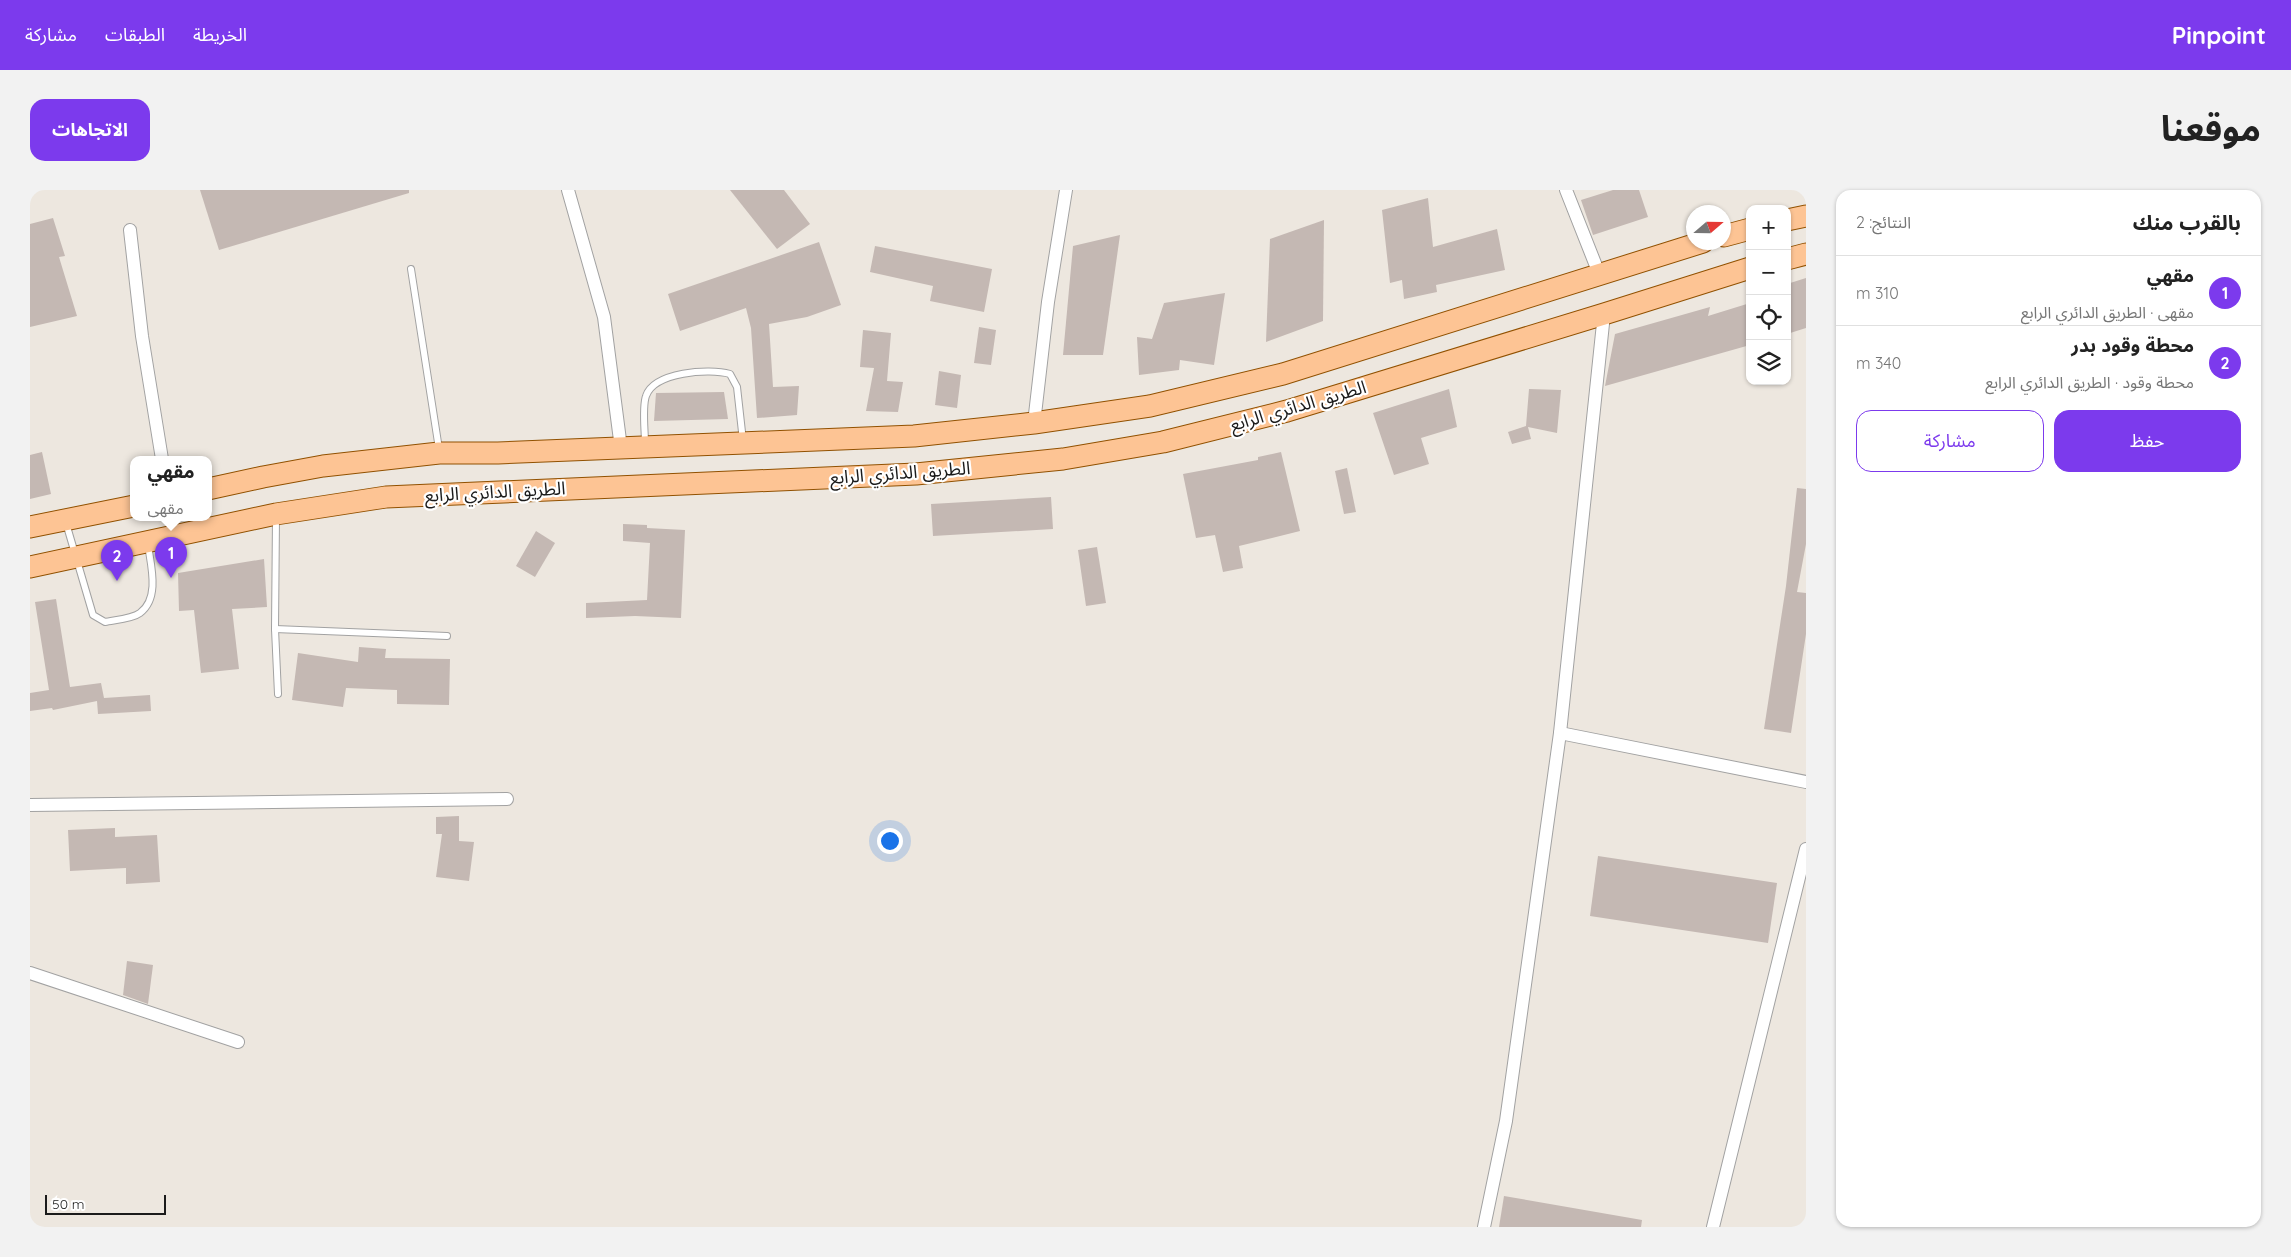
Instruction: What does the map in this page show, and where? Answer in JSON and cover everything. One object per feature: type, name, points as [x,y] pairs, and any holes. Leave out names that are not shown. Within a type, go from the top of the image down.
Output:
[{"type":"main road","points":[[1791,219],[1806,216]]},
{"type":"main road","points":[[1731,234],[1746,230]]},
{"type":"main road","name":"الطريق الدائري الرابع","points":[[212,488],[263,476],[323,466],[439,453],[498,453],[914,436],[1034,423],[1150,406],[1283,374],[1686,248]]},
{"type":"main road","points":[[1791,257],[1806,254]]},
{"type":"main road","name":"الطريق الدائري الرابع","points":[[30,567],[276,514],[386,497],[916,474],[1063,460],[1163,442],[1287,411],[1746,269]]},
{"type":"main road","points":[[30,527],[130,507]]},
{"type":"street","points":[[568,190],[604,317],[621,448]]},
{"type":"street","points":[[1034,423],[1048,302],[1066,190]]},
{"type":"street","points":[[1566,190],[1600,276]]},
{"type":"street","points":[[130,230],[142,336],[162,456]]},
{"type":"street","points":[[1484,1227],[1506,1121],[1560,733],[1604,314]]},
{"type":"street","points":[[1560,733],[1806,782]]},
{"type":"street","points":[[30,805],[507,799]]},
{"type":"street","points":[[1713,1227],[1806,849]]},
{"type":"street","points":[[30,973],[238,1042]]},
{"type":"lane","points":[[410,270],[439,453]]},
{"type":"lane","points":[[645,447],[645,397],[653,384],[668,377],[718,371],[730,374],[737,387],[743,443]]},
{"type":"lane","points":[[276,514],[275,629],[278,694]]},
{"type":"lane","points":[[65,519],[93,615],[105,622],[139,614],[150,600],[152,580],[148,541]]},
{"type":"lane","points":[[275,629],[447,636]]},
{"type":"building","points":[[200,190],[409,190],[409,193],[219,250]]},
{"type":"building","points":[[730,190],[784,190],[810,224],[777,249]]},
{"type":"building","points":[[1613,190],[1639,190],[1648,217],[1593,235],[1581,200]]},
{"type":"building","points":[[1428,198],[1433,247],[1497,229],[1505,270],[1436,285],[1437,292],[1404,299],[1402,280],[1390,283],[1382,210]]},
{"type":"building","points":[[53,218],[65,256],[59,257],[77,316],[30,327],[30,224]]},
{"type":"building","points":[[1324,220],[1323,321],[1266,342],[1270,239]]},
{"type":"building","points":[[1120,235],[1103,355],[1063,355],[1073,246]]},
{"type":"building","points":[[819,242],[841,305],[807,317],[769,324],[773,387],[799,386],[797,415],[757,418],[751,328],[746,308],[680,331],[668,294]]},
{"type":"building","points":[[875,246],[992,269],[984,312],[930,301],[933,286],[870,272]]},
{"type":"building","points":[[1806,278],[1806,328],[1791,333],[1791,295],[1791,283]]},
{"type":"building","points":[[1225,293],[1214,365],[1180,360],[1179,370],[1139,375],[1137,337],[1152,339],[1164,303]]},
{"type":"building","points":[[1746,304],[1746,346],[1605,386],[1615,334],[1710,307],[1708,316]]},
{"type":"building","points":[[979,327],[996,330],[991,365],[974,363]]},
{"type":"building","points":[[863,330],[891,333],[887,381],[903,382],[898,412],[866,411],[874,368],[860,367]]},
{"type":"building","points":[[939,371],[961,375],[957,408],[935,405]]},
{"type":"building","points":[[1449,389],[1457,427],[1421,438],[1429,464],[1394,475],[1373,413]]},
{"type":"building","points":[[1529,389],[1561,390],[1557,433],[1528,427],[1531,439],[1512,444],[1508,432],[1526,426]]},
{"type":"building","points":[[724,392],[728,419],[654,421],[656,393]]},
{"type":"building","points":[[42,452],[51,494],[30,499],[30,455]]},
{"type":"building","points":[[1281,452],[1300,531],[1239,546],[1243,568],[1223,572],[1215,535],[1196,538],[1183,474],[1258,460],[1258,457]]},
{"type":"building","points":[[1347,468],[1356,512],[1344,514],[1335,471]]},
{"type":"building","points":[[1797,488],[1806,489],[1806,544],[1797,592],[1806,593],[1806,634],[1791,733],[1764,729],[1786,586]]},
{"type":"building","points":[[1051,497],[1053,529],[933,536],[931,504]]},
{"type":"building","points":[[623,524],[647,525],[647,528],[685,530],[681,618],[635,616],[586,618],[586,603],[647,600],[650,543],[623,541]]},
{"type":"building","points":[[536,531],[555,543],[535,577],[516,566]]},
{"type":"building","points":[[1097,547],[1106,603],[1086,606],[1078,550]]},
{"type":"building","points":[[264,559],[267,607],[232,609],[239,669],[201,673],[194,610],[179,611],[178,573]]},
{"type":"building","points":[[56,599],[70,687],[101,683],[104,698],[150,695],[151,711],[98,714],[97,701],[53,710],[52,708],[30,711],[30,693],[49,690],[35,602]]},
{"type":"building","points":[[359,647],[386,649],[385,658],[450,659],[449,705],[397,704],[397,690],[346,688],[343,707],[292,700],[298,653],[358,662]]},
{"type":"building","points":[[459,816],[459,841],[474,842],[469,881],[436,877],[442,834],[436,834],[436,817]]},
{"type":"building","points":[[115,828],[115,837],[157,835],[160,882],[126,884],[126,868],[70,871],[68,830]]},
{"type":"building","points":[[1598,856],[1777,883],[1768,943],[1590,916]]},
{"type":"building","points":[[127,961],[153,965],[148,1004],[123,995]]},
{"type":"building","points":[[1504,1196],[1642,1220],[1641,1227],[1499,1227]]},
{"type":"place","name":"مقهي","points":[[171,578]]},
{"type":"place","name":"محطة وقود بدر","points":[[117,581]]}]
